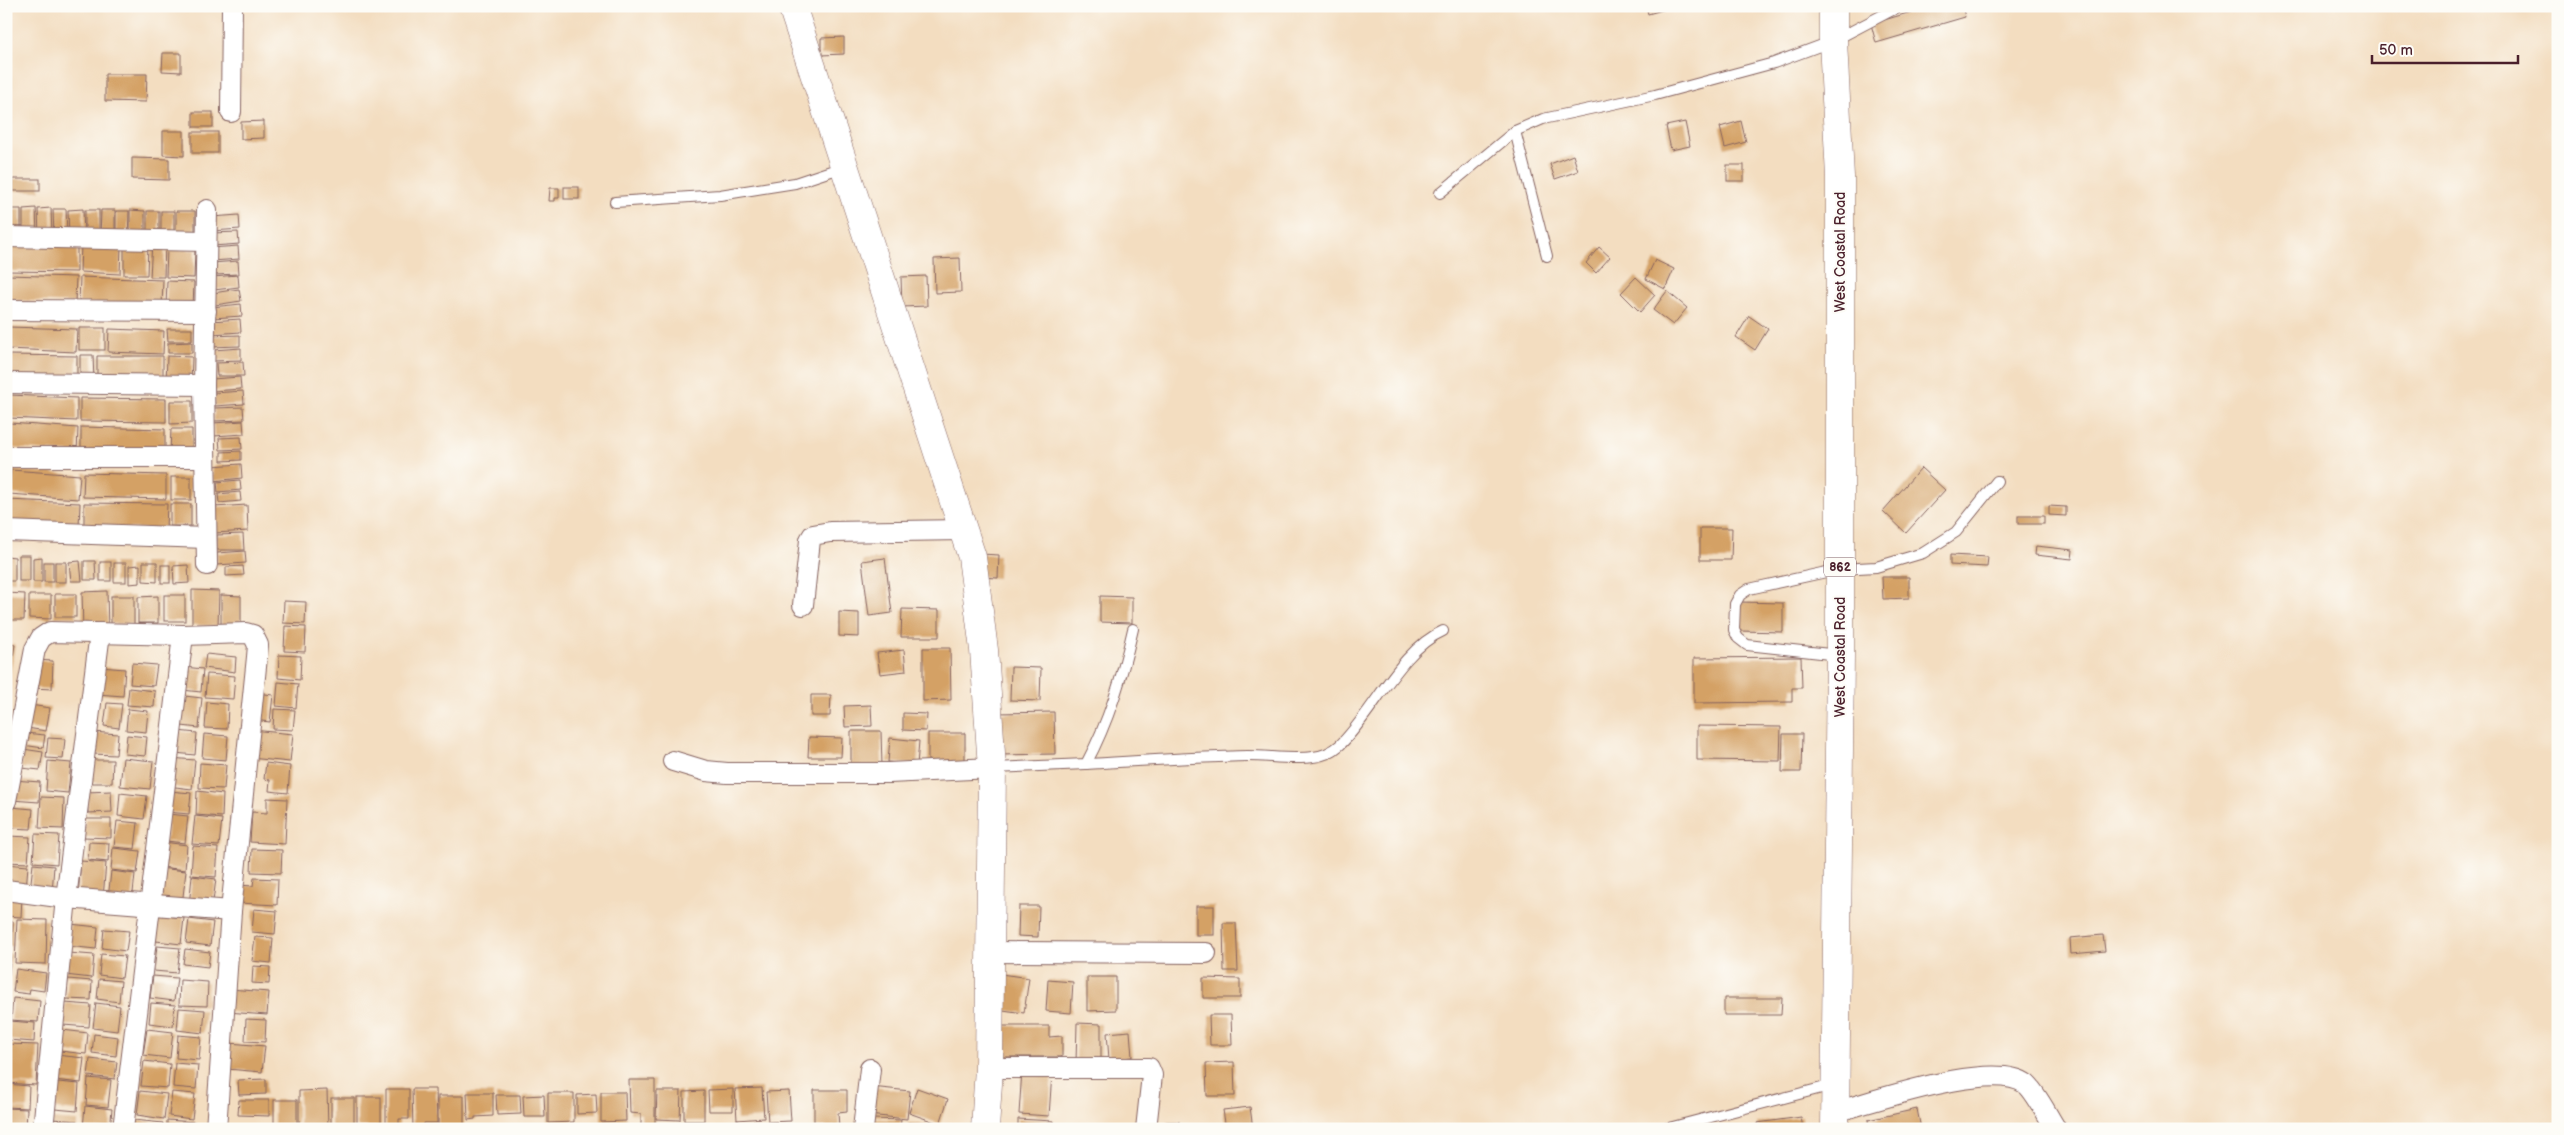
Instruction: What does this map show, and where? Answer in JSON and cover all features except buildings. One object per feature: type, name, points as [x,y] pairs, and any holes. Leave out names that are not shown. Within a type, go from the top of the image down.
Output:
[{"type":"street","points":[[231,112],[232,6]]},
{"type":"street","points":[[792,6],[843,167],[972,557],[984,650],[992,768],[989,1068],[985,1129]]},
{"type":"street","name":"West Coastal Road","points":[[1833,6],[1832,41],[1840,177],[1840,655],[1837,1084],[1835,1121]]},
{"type":"street","points":[[207,210],[204,385],[208,565]]},
{"type":"street","points":[[6,237],[206,241]]},
{"type":"street","points":[[6,310],[206,311]]},
{"type":"street","points":[[6,383],[204,385]]},
{"type":"street","points":[[6,458],[205,457]]},
{"type":"street","points":[[803,605],[809,548],[813,535],[830,532],[964,530]]},
{"type":"street","points":[[6,531],[206,538]]},
{"type":"street","points":[[6,801],[34,649],[41,638],[50,632],[183,635],[253,634],[258,645],[231,911],[216,1129]]},
{"type":"street","points":[[43,1129],[66,898],[100,634]]},
{"type":"street","points":[[123,1129],[183,635]]},
{"type":"street","points":[[673,761],[706,771],[727,773],[889,773],[992,768]]},
{"type":"street","points":[[6,890],[66,898],[231,911]]},
{"type":"street","points":[[990,952],[1206,952]]},
{"type":"street","points":[[989,1068],[1149,1068],[1152,1075],[1146,1129]]},
{"type":"street","points":[[863,1129],[870,1069]]},
{"type":"street","points":[[1835,1121],[1951,1080],[2001,1077],[2016,1079],[2026,1084],[2056,1129]]},
{"type":"lane","points":[[1440,193],[1515,131],[1543,119],[1655,95],[1774,63],[1832,41],[1900,6]]},
{"type":"lane","points":[[1515,131],[1547,256]]},
{"type":"lane","points":[[615,202],[720,195],[795,183],[843,167]]},
{"type":"lane","points":[[1840,655],[1747,645],[1738,638],[1734,630],[1735,604],[1740,595],[1749,589],[1840,568],[1876,567],[1923,553],[1956,532],[1997,481]]},
{"type":"lane","points":[[1086,764],[1110,713],[1122,679],[1133,629]]},
{"type":"lane","points":[[992,768],[1248,756],[1312,757],[1328,754],[1339,746],[1363,718],[1379,695],[1428,637],[1442,631]]},
{"type":"lane","points":[[1665,1129],[1837,1084]]}]
